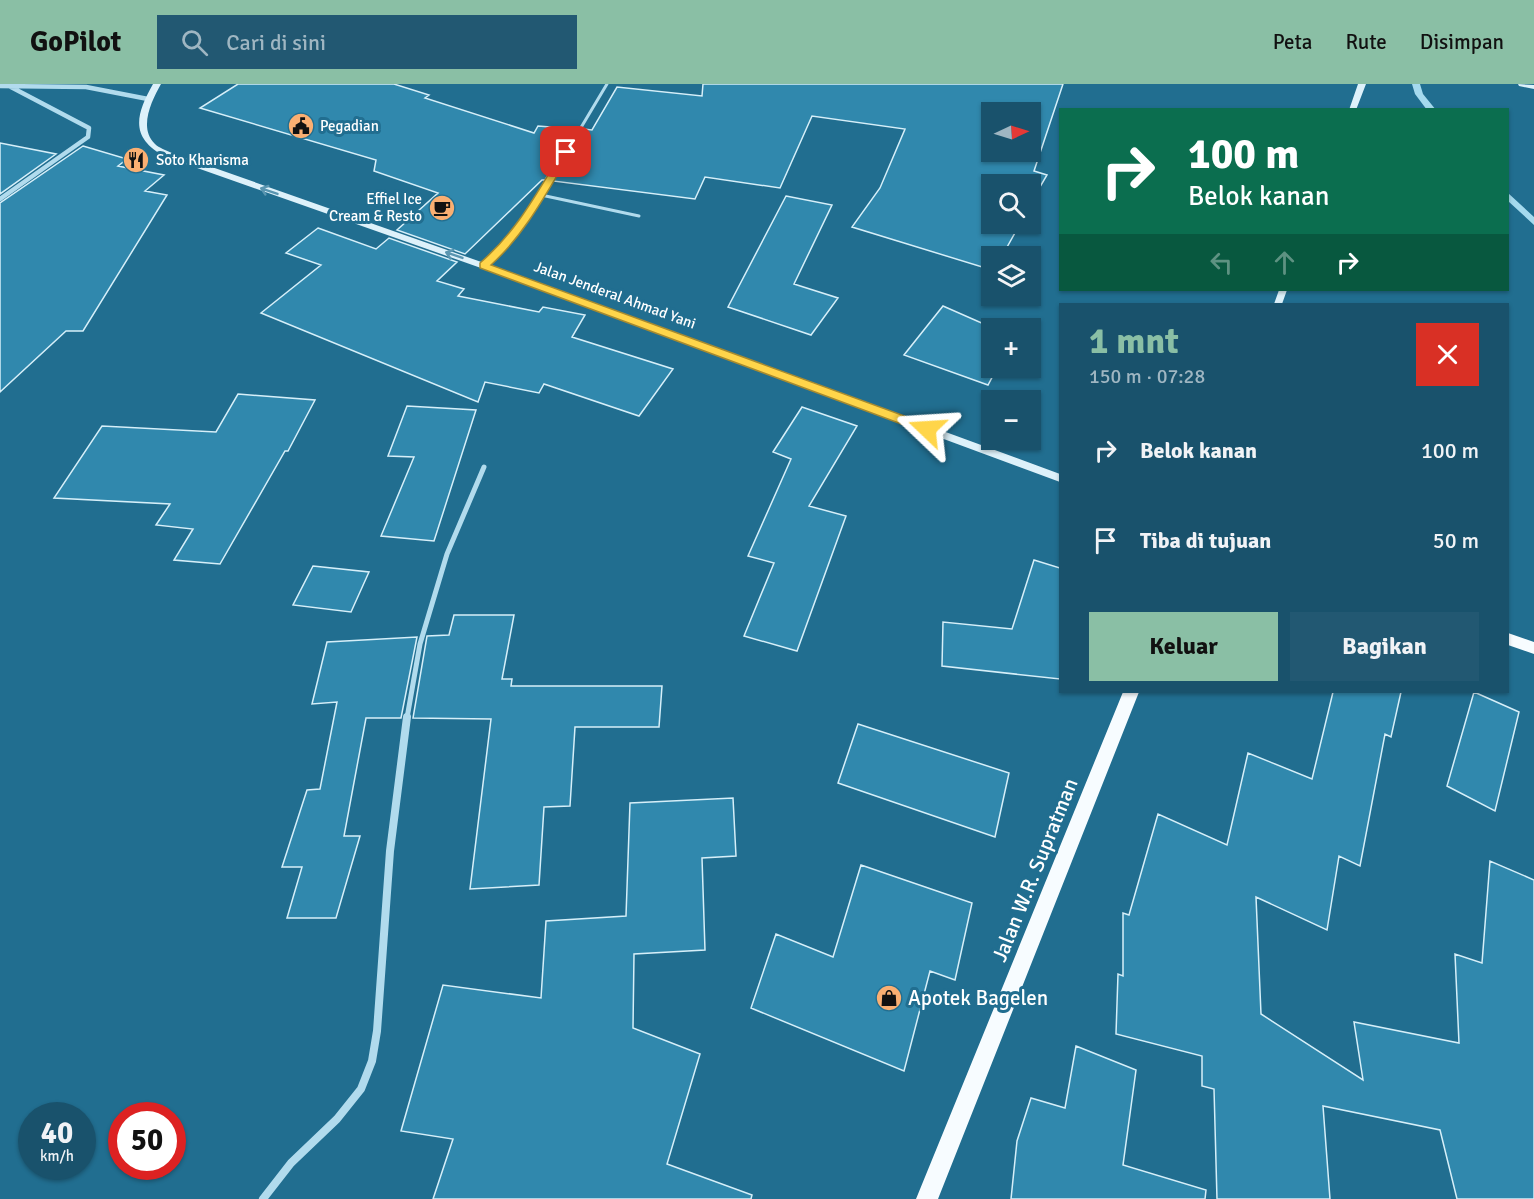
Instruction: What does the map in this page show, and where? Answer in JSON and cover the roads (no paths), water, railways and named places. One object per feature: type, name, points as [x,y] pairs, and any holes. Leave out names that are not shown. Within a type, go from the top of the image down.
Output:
[{"type":"main road","name":"Jalan Jenderal Ahmad Yani","points":[[157,84],[148,99],[143,127],[149,142],[169,155],[484,266],[1059,478]]},
{"type":"main road","points":[[1353,108],[1362,84]]},
{"type":"main road","points":[[1522,84],[1534,87]]},
{"type":"main road","points":[[1509,639],[1534,648]]},
{"type":"main road","name":"Jalan W.R. Supratman","points":[[927,1199],[1131,693]]},
{"type":"street","points":[[0,199],[88,136],[89,128],[10,85]]},
{"type":"street","points":[[0,86],[86,87],[148,99]]},
{"type":"street","points":[[263,1199],[291,1162],[337,1119],[361,1089],[372,1061],[377,1031],[390,851],[407,717],[420,644],[447,554],[484,467]]},
{"type":"lane","points":[[484,266],[507,246],[541,195],[607,84]]},
{"type":"lane","points":[[541,195],[639,216]]},
{"type":"waterway","points":[[1416,84],[1419,94],[1430,108]]},
{"type":"waterway","points":[[1509,197],[1534,222]]},
{"type":"place","name":"Pegadian","points":[[301,126]]},
{"type":"place","name":"Soto Kharisma","points":[[136,160]]},
{"type":"place","name":"Effiel Ice Cream & Resto","points":[[442,208]]},
{"type":"place","name":"Apotek Bagelen","points":[[889,998]]}]
